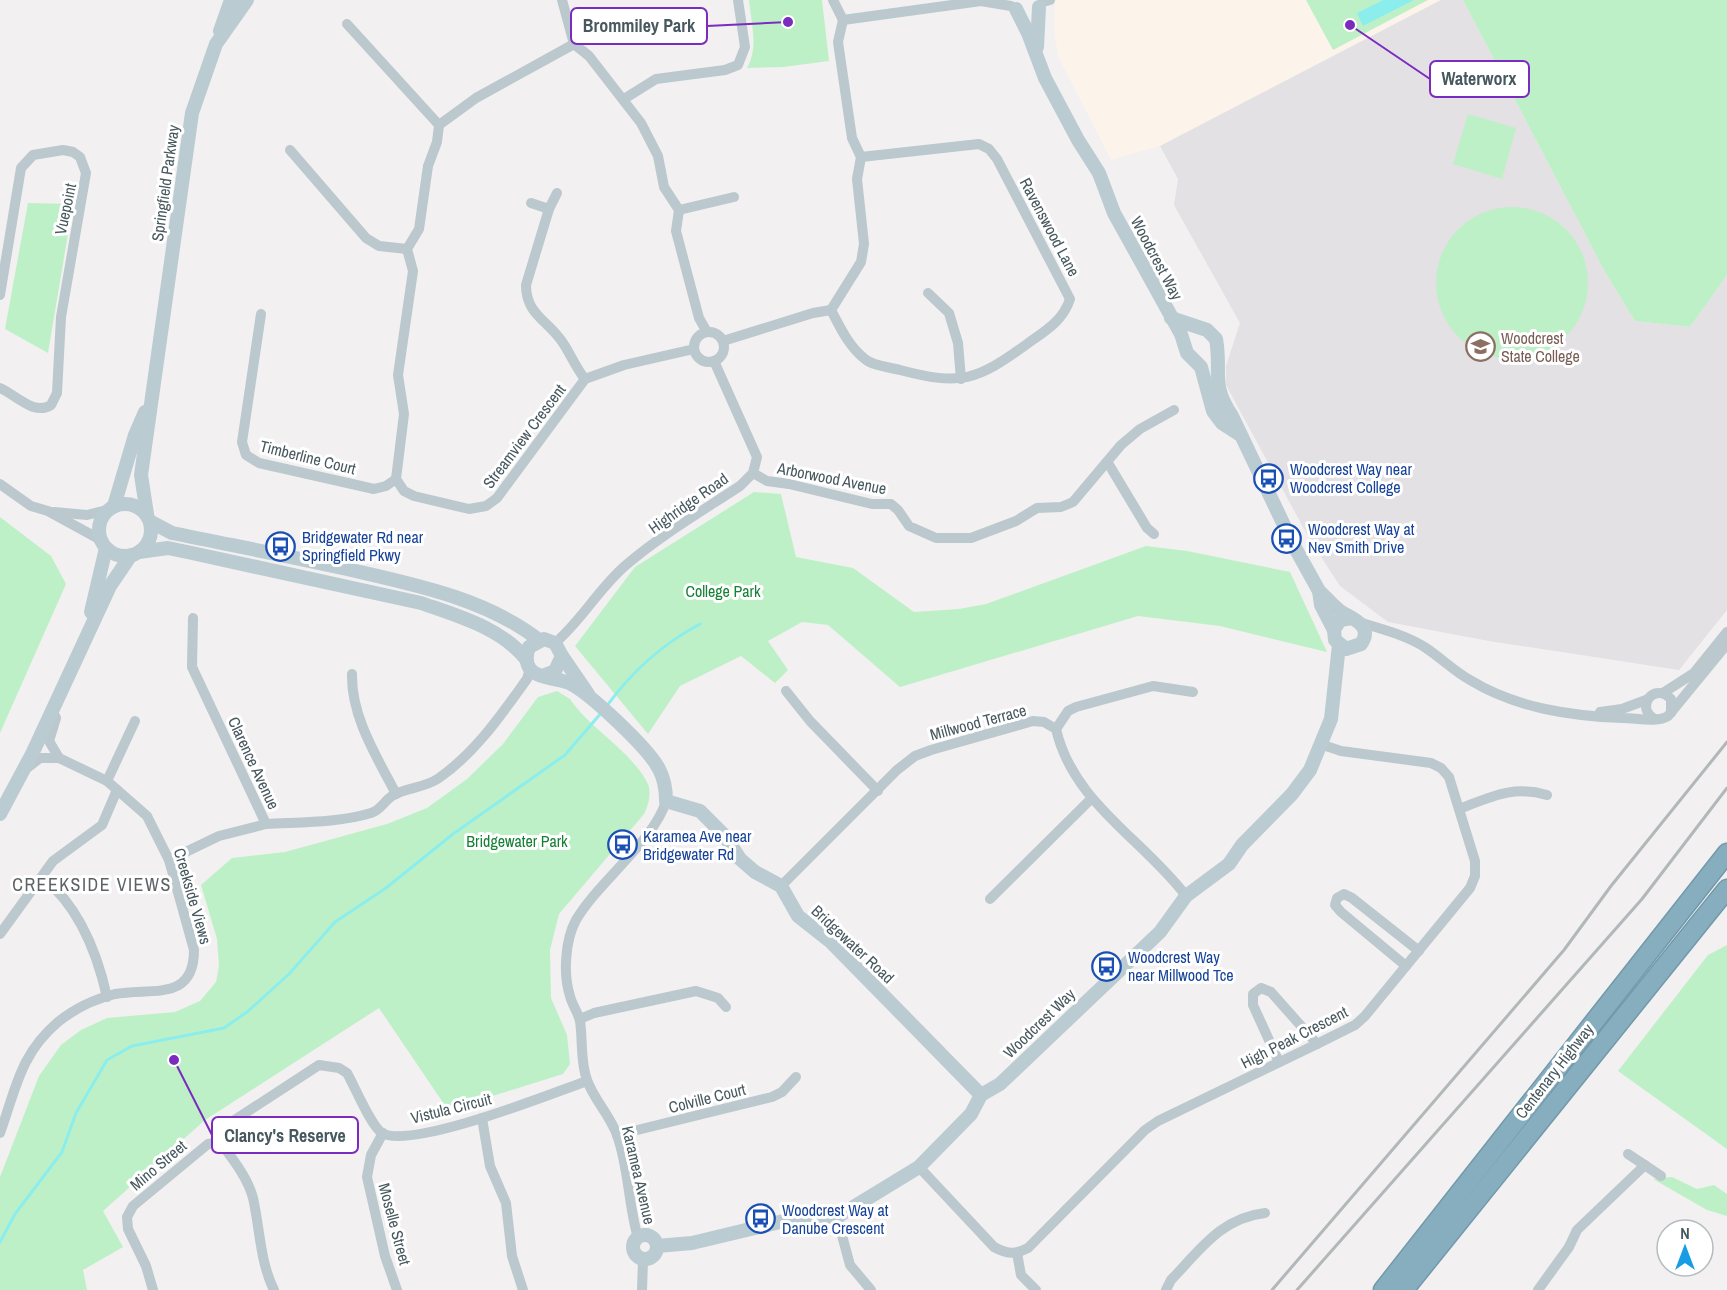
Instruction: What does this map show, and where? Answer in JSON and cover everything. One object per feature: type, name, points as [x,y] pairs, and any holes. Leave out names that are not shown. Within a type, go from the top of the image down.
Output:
[{"type":"highway","name":"Centenary Highway","points":[[1383,1290],[1727,853]]},
{"type":"highway","name":"Centenary Highway","points":[[1404,1290],[1727,889]]},
{"type":"street","points":[[216,44],[231,0]]},
{"type":"street","name":"Springfield Parkway","points":[[149,518],[141,475],[192,113],[216,44],[247,0]]},
{"type":"street","points":[[562,0],[574,44],[589,56],[624,99],[652,140],[664,187],[679,210],[676,231],[699,318],[707,332]]},
{"type":"street","points":[[624,99],[656,79],[725,70],[738,65],[745,47],[738,0]]},
{"type":"street","points":[[723,341],[813,313],[831,310],[861,262],[864,227],[858,179],[861,157],[852,138],[838,42],[843,20],[833,0]]},
{"type":"street","points":[[843,20],[982,0],[1012,5],[1028,13],[1044,2]]},
{"type":"street","name":"Woodcrest Way","points":[[1037,57],[1044,2]]},
{"type":"street","name":"Woodcrest Way","points":[[1012,5],[1024,24],[1037,57],[1078,140],[1099,173],[1114,213],[1185,343]]},
{"type":"street","points":[[347,24],[439,125]]},
{"type":"street","points":[[396,479],[404,414],[398,375],[413,272],[407,249],[419,229],[428,166],[437,142],[439,125],[477,98],[574,44]]},
{"type":"street","name":"Ravenswood Lane","points":[[831,310],[854,348],[867,361],[936,379],[961,379],[981,374],[1000,364],[1053,325],[1066,312],[1070,299],[997,159],[989,149],[979,144],[963,144],[878,157],[861,157]]},
{"type":"street","name":"Vuepoint","points":[[0,295],[21,168],[33,155],[63,150],[74,152],[85,163],[87,181],[73,242],[61,317],[57,393],[51,405],[42,409],[23,403],[0,388]]},
{"type":"street","points":[[290,150],[366,238],[379,246],[407,249]]},
{"type":"street","points":[[557,193],[549,209],[526,285],[526,295],[529,305],[563,342],[575,367],[585,379]]},
{"type":"street","points":[[679,210],[734,197]]},
{"type":"street","points":[[531,203],[549,209]]},
{"type":"street","points":[[928,294],[949,313],[958,343],[961,379]]},
{"type":"street","name":"Timberline Court","points":[[261,314],[242,442],[246,455],[259,463],[374,489],[386,486],[396,479]]},
{"type":"street","name":"Woodcrest Way","points":[[1171,318],[1201,329]]},
{"type":"street","points":[[1239,435],[1222,423],[1213,411],[1203,373],[1196,360],[1187,353],[1185,343],[1189,334],[1201,329],[1214,334],[1217,348],[1218,390],[1319,591],[1321,605],[1339,645],[1346,648],[1358,646],[1373,638],[1390,634]]},
{"type":"street","points":[[707,332],[716,334],[723,341],[723,353],[714,361],[701,360],[694,349],[697,338],[707,332]]},
{"type":"street","points":[[1196,360],[1209,359],[1217,348]]},
{"type":"street","name":"Streamview Crescent","points":[[396,479],[404,491],[414,496],[469,509],[486,506],[497,498],[585,379],[624,365],[694,349]]},
{"type":"street","name":"Highridge Road","points":[[558,650],[608,583],[627,565],[740,486],[753,472],[757,457],[714,361]]},
{"type":"street","name":"Springfield Parkway","points":[[111,508],[154,384]]},
{"type":"street","name":"Arborwood Avenue","points":[[753,472],[767,481],[872,504],[891,504],[909,526],[936,538],[958,539],[985,534],[1016,521],[1037,508],[1061,507],[1073,502],[1122,445],[1140,429],[1174,410]]},
{"type":"street","points":[[1108,463],[1147,528],[1154,534]]},
{"type":"street","points":[[0,484],[31,506],[48,512],[104,544],[115,554],[135,554],[168,549],[192,553],[422,603],[457,615],[491,631],[517,648],[533,671],[570,684],[589,695]]},
{"type":"street","points":[[48,512],[87,514],[132,504],[172,533],[406,582],[479,606],[501,617],[558,650],[589,695],[659,768],[666,787],[666,801],[700,811],[755,872],[781,886]]},
{"type":"street","points":[[80,652],[104,544],[99,524],[111,508]]},
{"type":"street","points":[[0,814],[22,773],[112,582],[135,554],[149,542],[149,518]]},
{"type":"street","points":[[1319,591],[1339,610],[1357,621],[1426,648],[1449,666],[1489,691],[1560,713],[1664,719],[1727,644]]},
{"type":"street","name":"Clarence Avenue","points":[[193,618],[192,667],[266,824],[344,819],[373,813],[396,794],[417,789],[439,778],[481,742],[533,671]]},
{"type":"street","points":[[1334,630],[1340,620],[1357,621]]},
{"type":"street","points":[[1357,621],[1365,635],[1358,646]]},
{"type":"street","points":[[1663,693],[1694,673],[1727,632]]},
{"type":"street","points":[[533,671],[529,647],[539,640]]},
{"type":"street","name":"Woodcrest Way","points":[[837,1217],[919,1167],[971,1114],[981,1095],[1000,1084],[1160,932],[1186,896],[1229,864],[1242,845],[1292,794],[1310,770],[1323,745],[1331,719],[1339,645]]},
{"type":"street","name":"Woodcrest Way","points":[[1334,680],[1343,661],[1358,646]]},
{"type":"street","points":[[533,671],[555,671],[558,650]]},
{"type":"street","points":[[352,674],[352,697],[359,717],[396,794]]},
{"type":"street","points":[[1186,896],[1091,799],[1069,767],[1056,729],[1068,711],[1076,707],[1140,689],[1153,686],[1193,692]]},
{"type":"street","points":[[786,691],[810,721],[878,791]]},
{"type":"street","points":[[1588,714],[1622,709],[1646,700],[1656,692],[1663,693],[1671,699],[1671,712]]},
{"type":"street","points":[[1646,700],[1647,713],[1655,719]]},
{"type":"street","points":[[52,710],[56,718],[49,741],[59,758]]},
{"type":"street","points":[[108,781],[135,721]]},
{"type":"street","name":"Millwood Terrace","points":[[781,886],[897,770],[915,756],[1033,721],[1044,722],[1056,729]]},
{"type":"street","name":"High Peak Crescent","points":[[1017,1253],[1028,1248],[1145,1130],[1158,1121],[1355,1025],[1365,1016],[1470,888],[1475,876],[1475,861],[1449,777],[1441,768],[1431,763],[1341,751],[1323,745]]},
{"type":"street","points":[[22,773],[40,758],[59,758]]},
{"type":"street","name":"Creekside Views","points":[[0,1133],[23,1065],[32,1048],[60,1021],[76,1010],[107,997],[169,990],[179,985],[190,972],[194,950],[169,860],[147,816],[108,781],[59,758]]},
{"type":"street","points":[[0,934],[61,854],[98,831],[117,790]]},
{"type":"street","points":[[1459,809],[1514,790],[1528,790],[1547,795]]},
{"type":"street","points":[[990,899],[1091,799]]},
{"type":"street","name":"Karamea Avenue","points":[[638,1238],[617,1135],[608,1114],[587,1081],[583,1067],[580,1019],[569,996],[568,946],[574,923],[586,905],[658,819],[666,801]]},
{"type":"street","points":[[169,860],[219,836],[266,824]]},
{"type":"street","points":[[42,877],[52,885],[85,927],[107,997]]},
{"type":"street","name":"Bridgewater Road","points":[[781,886],[798,916],[831,942],[981,1095]]},
{"type":"street","points":[[1406,966],[1341,912],[1335,905],[1337,898],[1344,894],[1352,898],[1419,951]]},
{"type":"street","points":[[1279,1062],[1253,1005],[1253,994],[1261,988],[1272,992],[1317,1044]]},
{"type":"street","points":[[580,1019],[594,1013],[696,991],[718,998],[726,1007]]},
{"type":"street","points":[[274,1290],[268,1276],[252,1196],[236,1163],[220,1142],[227,1125],[319,1065],[339,1068],[347,1073],[378,1129],[383,1133]]},
{"type":"street","name":"Colville Court","points":[[617,1135],[772,1097],[782,1092],[796,1077]]},
{"type":"street","name":"Vistula Circuit","points":[[383,1133],[392,1137],[427,1132],[482,1118],[587,1081]]},
{"type":"street","points":[[482,1118],[490,1166],[506,1203],[512,1256],[523,1290]]},
{"type":"street","name":"Moselle Street","points":[[383,1133],[371,1155],[367,1177],[385,1256],[397,1290]]},
{"type":"street","name":"Mino Street","points":[[153,1290],[146,1266],[128,1229],[127,1217],[133,1206],[208,1144],[220,1142]]},
{"type":"street","points":[[1628,1154],[1661,1176]]},
{"type":"street","points":[[1538,1290],[1569,1247],[1577,1230],[1645,1165]]},
{"type":"street","points":[[919,1167],[994,1247],[1005,1253],[1017,1253],[1021,1275],[1036,1290]]},
{"type":"street","points":[[1166,1290],[1171,1280],[1223,1227],[1247,1215],[1265,1214]]},
{"type":"street","points":[[657,1246],[692,1243],[809,1215],[837,1217],[850,1265],[871,1290]]},
{"type":"street","points":[[642,1290],[643,1260],[634,1250],[638,1238],[650,1236],[657,1246]]},
{"type":"street","points":[[643,1260],[654,1256],[657,1246]]},
{"type":"shaded area","points":[[1055,0],[1441,0],[1160,146],[1111,160],[1058,56],[1054,29]]},
{"type":"shaded area","name":"Woodcrest State College","points":[[1441,0],[1463,0],[1606,274],[1635,321],[1690,327],[1727,275],[1727,610],[1679,670],[1489,641],[1388,622],[1340,586],[1310,540],[1226,385],[1226,366],[1240,323],[1174,205],[1178,179],[1160,146]]},
{"type":"green space","points":[[749,0],[822,0],[829,61],[783,67],[747,68],[753,52]]},
{"type":"green space","points":[[1306,0],[1428,0],[1333,50]]},
{"type":"green space","points":[[1463,0],[1727,0],[1727,275],[1690,327],[1635,321],[1606,274]]},
{"type":"green space","points":[[1468,114],[1516,128],[1502,179],[1453,164]]},
{"type":"green space","points":[[28,203],[73,204],[48,353],[5,329]]},
{"type":"green space","points":[[1512,207],[1541,213],[1554,220],[1565,230],[1575,241],[1582,254],[1588,283],[1582,312],[1575,325],[1565,336],[1554,346],[1541,353],[1512,359],[1483,353],[1470,346],[1459,336],[1449,325],[1442,312],[1436,283],[1442,254],[1449,241],[1459,230],[1470,220],[1483,213]]},
{"type":"green space","name":"College Park","points":[[754,492],[781,494],[796,557],[853,568],[914,612],[959,609],[986,604],[1146,546],[1187,551],[1290,572],[1327,652],[1220,626],[1138,616],[900,687],[828,625],[802,622],[768,641],[788,670],[775,683],[741,656],[680,686],[648,734],[575,646],[635,567]]},
{"type":"green space","points":[[0,517],[51,556],[66,584],[0,733]]},
{"type":"green space","name":"Bridgewater Park","points":[[557,691],[570,699],[588,720],[630,759],[647,782],[650,794],[644,814],[559,914],[550,950],[551,998],[567,1035],[570,1064],[563,1074],[448,1110],[379,1008],[205,1120],[103,1211],[123,1247],[83,1270],[87,1290],[0,1290],[0,1177],[39,1076],[61,1045],[81,1030],[107,1018],[175,1012],[200,1001],[216,982],[219,966],[217,939],[201,885],[232,858],[285,852],[387,824],[427,808],[467,779],[503,744],[538,697]]},
{"type":"green space","points":[[1727,945],[1727,1149],[1618,1071],[1708,955]]},
{"type":"green space","points":[[1672,1177],[1697,1189],[1714,1185],[1727,1194],[1727,1216],[1707,1210],[1653,1179]]},
{"type":"water","points":[[1383,0],[1414,0],[1363,26],[1357,13]]},
{"type":"waterway","points":[[606,707],[648,660],[700,624]]},
{"type":"waterway","points":[[0,1242],[15,1214],[62,1152],[76,1113],[107,1060],[132,1046],[224,1028],[247,1012],[289,974],[335,922],[386,888],[453,834],[565,755],[602,712]]},
{"type":"railway","points":[[1272,1290],[1564,950],[1611,886],[1727,742]]},
{"type":"railway","points":[[1297,1290],[1642,899],[1727,788]]},
{"type":"place","name":"Brommiley Park","points":[[788,22]]},
{"type":"place","name":"Waterworx","points":[[1350,25]]},
{"type":"place","name":"Woodcrest State College","points":[[1480,347]]},
{"type":"place","name":"Woodcrest Way near Woodcrest College","points":[[1269,478]]},
{"type":"place","name":"Woodcrest Way at Nev Smith Drive","points":[[1287,538]]},
{"type":"place","name":"Bridgewater Rd near Springfield Pkwy","points":[[281,546]]},
{"type":"place","name":"Karamea Ave near Bridgewater Rd","points":[[622,845]]},
{"type":"place","name":"Woodcrest Way near Millwood Tce","points":[[1107,966]]},
{"type":"place","name":"Clancy's Reserve","points":[[174,1060]]},
{"type":"place","name":"Woodcrest Way at Danube Crescent","points":[[761,1219]]},
{"type":"district","name":"CREEKSIDE VIEWS","points":[[92,884]]}]
